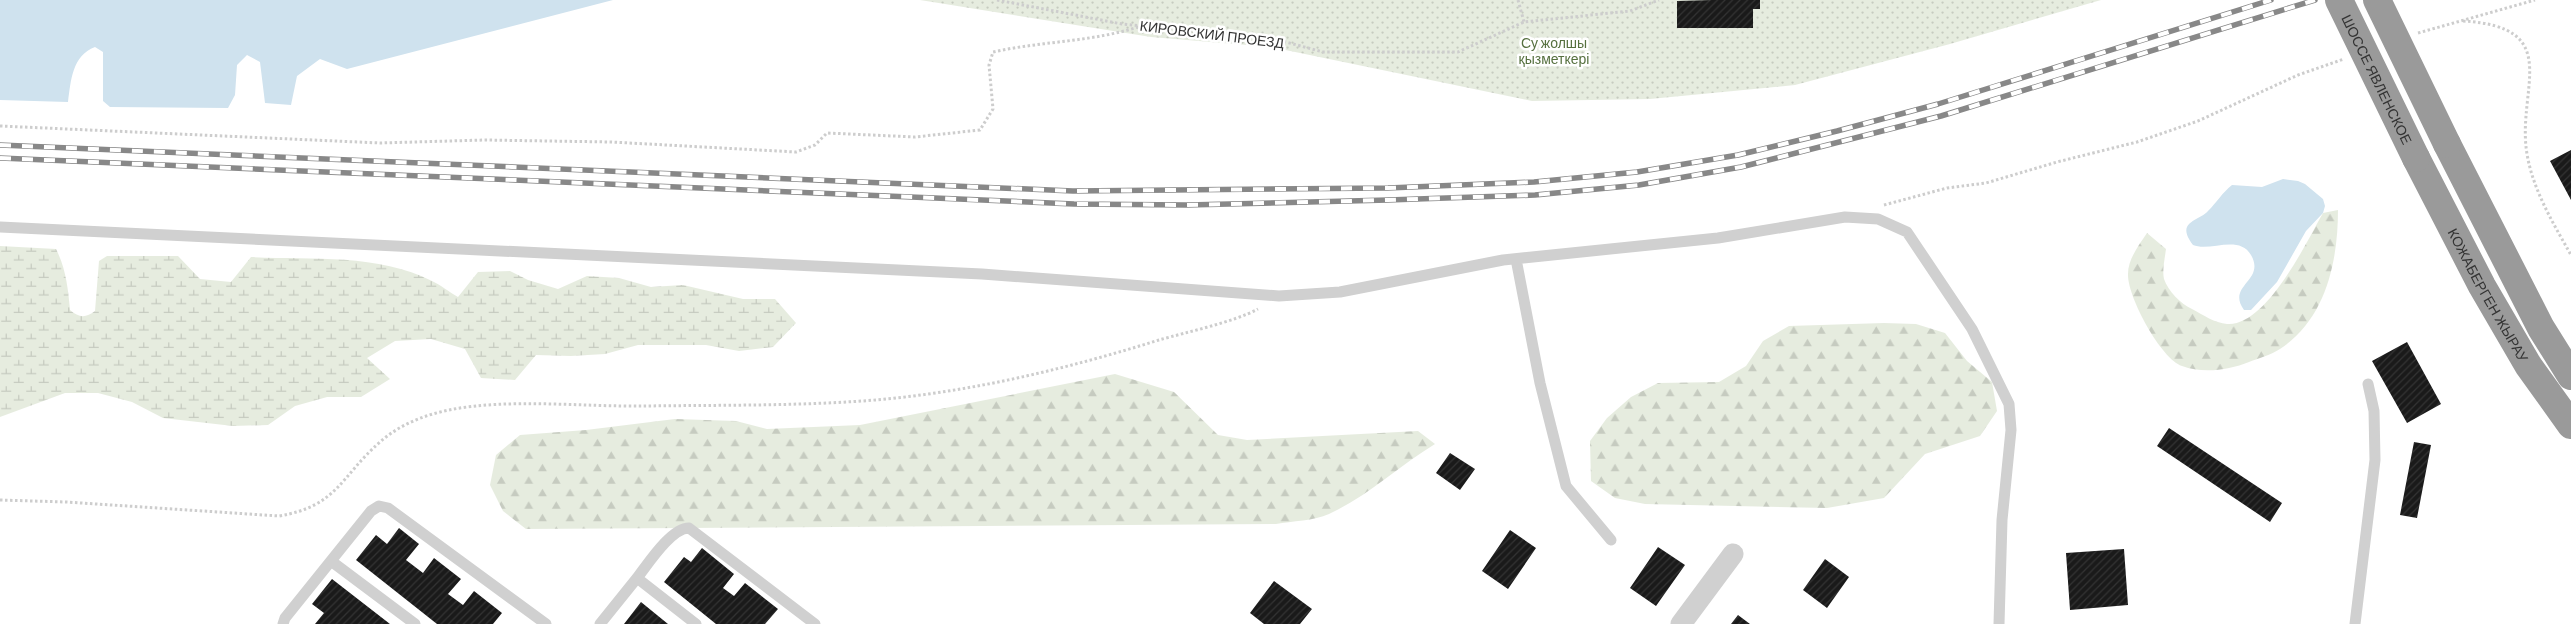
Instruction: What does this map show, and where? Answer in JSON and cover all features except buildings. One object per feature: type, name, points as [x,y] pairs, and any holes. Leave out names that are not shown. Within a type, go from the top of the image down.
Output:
[{"type":"highway","name":"ШОССЕ ЯВЛЕНСКОЕ","points":[[2339,0],[2416,158]]},
{"type":"highway","name":"КОЖАБЕРГЕН ЖЫРАУ","points":[[2377,0],[2447,144],[2541,328],[2571,376]]},
{"type":"highway","name":"КОЖАБЕРГЕН ЖЫРАУ","points":[[2416,158],[2482,286],[2528,365],[2571,425]]},
{"type":"street","points":[[1681,624],[1733,554]]},
{"type":"lane","points":[[0,227],[982,274],[1279,296],[1340,292],[1516,259],[1718,238],[1845,217],[1878,219],[1907,232],[1972,329],[2009,404],[2011,430],[2002,520],[1999,624]]},
{"type":"lane","points":[[1516,259],[1540,383],[1566,486],[1611,540]]},
{"type":"lane","points":[[2355,624],[2375,460],[2374,411],[2368,384]]},
{"type":"lane","points":[[283,624],[285,618],[371,511],[383,506],[546,624]]},
{"type":"lane","points":[[600,624],[674,534],[683,528],[689,528],[815,624]]},
{"type":"lane","points":[[331,561],[415,624]]},
{"type":"lane","points":[[637,578],[696,624]]},
{"type":"path","name":"КИРОВСКИЙ ПРОЕЗД","points":[[997,0],[1141,26],[1271,38],[1323,52],[1458,52],[1524,22],[1630,11],[1659,0]]},
{"type":"path","points":[[1518,0],[1524,22]]},
{"type":"path","points":[[2410,36],[2460,20],[2535,0]]},
{"type":"path","points":[[2460,20],[2498,26],[2514,34],[2526,46],[2531,66],[2525,128],[2531,171],[2540,196],[2571,255]]},
{"type":"path","points":[[0,126],[380,143],[486,140],[611,142],[796,152],[815,145],[827,133],[915,137],[980,130],[993,109],[989,65],[994,52],[1021,46],[1117,34],[1141,26]]},
{"type":"path","points":[[1879,206],[1947,188],[1986,183],[2057,162],[2137,142],[2198,120],[2298,75],[2345,59]]},
{"type":"path","points":[[0,500],[66,502],[280,516],[300,513],[319,504],[336,492],[359,463],[382,441],[402,426],[447,410],[502,405],[645,406],[862,401],[984,385],[1113,355],[1254,311],[1279,296]]},
{"type":"green space","name":"Су жолшы қызметкері","points":[[920,0],[2101,0],[1950,44],[1795,85],[1650,99],[1532,101],[1271,47],[1151,37]]},
{"type":"green space","points":[[2338,210],[2332,268],[2319,305],[2296,337],[2280,349],[2241,365],[2225,369],[2199,370],[2182,366],[2174,361],[2155,340],[2133,297],[2128,274],[2128,268],[2134,252],[2147,233],[2166,249],[2163,276],[2175,297],[2205,316],[2227,324],[2242,321],[2256,312],[2270,298],[2295,262],[2323,213]]},
{"type":"green space","points":[[0,246],[56,249],[64,271],[70,310],[76,315],[82,316],[89,315],[95,311],[99,261],[107,256],[178,256],[200,279],[231,282],[251,257],[366,262],[411,272],[435,283],[458,297],[478,272],[510,271],[528,280],[558,289],[587,276],[619,278],[651,287],[683,285],[743,299],[775,299],[796,323],[773,347],[739,351],[706,345],[638,345],[605,354],[571,356],[536,355],[515,380],[481,378],[465,349],[431,339],[395,341],[367,358],[390,379],[361,397],[327,397],[295,406],[268,425],[233,426],[163,418],[132,402],[98,393],[65,393],[0,417]]},
{"type":"green space","points":[[1884,323],[1916,324],[1945,333],[1967,361],[1992,382],[1997,411],[1980,436],[1925,454],[1884,498],[1827,508],[1645,504],[1615,498],[1591,481],[1590,441],[1607,418],[1631,397],[1658,383],[1719,382],[1746,366],[1763,341],[1789,326]]},
{"type":"green space","points":[[1115,374],[1174,392],[1218,435],[1247,440],[1418,431],[1435,444],[1343,507],[1323,516],[1276,524],[526,529],[503,511],[490,485],[496,455],[520,435],[586,430],[675,419],[736,421],[767,429],[860,425]]},
{"type":"water","points":[[0,0],[613,0],[347,69],[320,59],[297,76],[291,105],[265,103],[260,62],[247,55],[237,65],[235,95],[228,108],[110,107],[103,101],[103,52],[95,47],[81,56],[77,63],[72,77],[68,102],[0,100]]},
{"type":"water","points":[[2283,179],[2305,184],[2323,199],[2325,206],[2323,213],[2306,231],[2277,282],[2251,310],[2244,310],[2240,302],[2240,295],[2242,288],[2254,271],[2251,255],[2246,249],[2232,244],[2208,247],[2193,245],[2186,231],[2187,227],[2190,223],[2204,215],[2232,185],[2262,187]]},
{"type":"railway","points":[[0,145],[1073,191],[1388,188],[1534,182],[1637,172],[1738,155],[1837,131],[1938,104],[2271,0]]},
{"type":"railway","points":[[0,158],[1074,204],[1187,205],[1535,195],[1639,185],[1741,167],[1941,116],[2315,0]]}]
